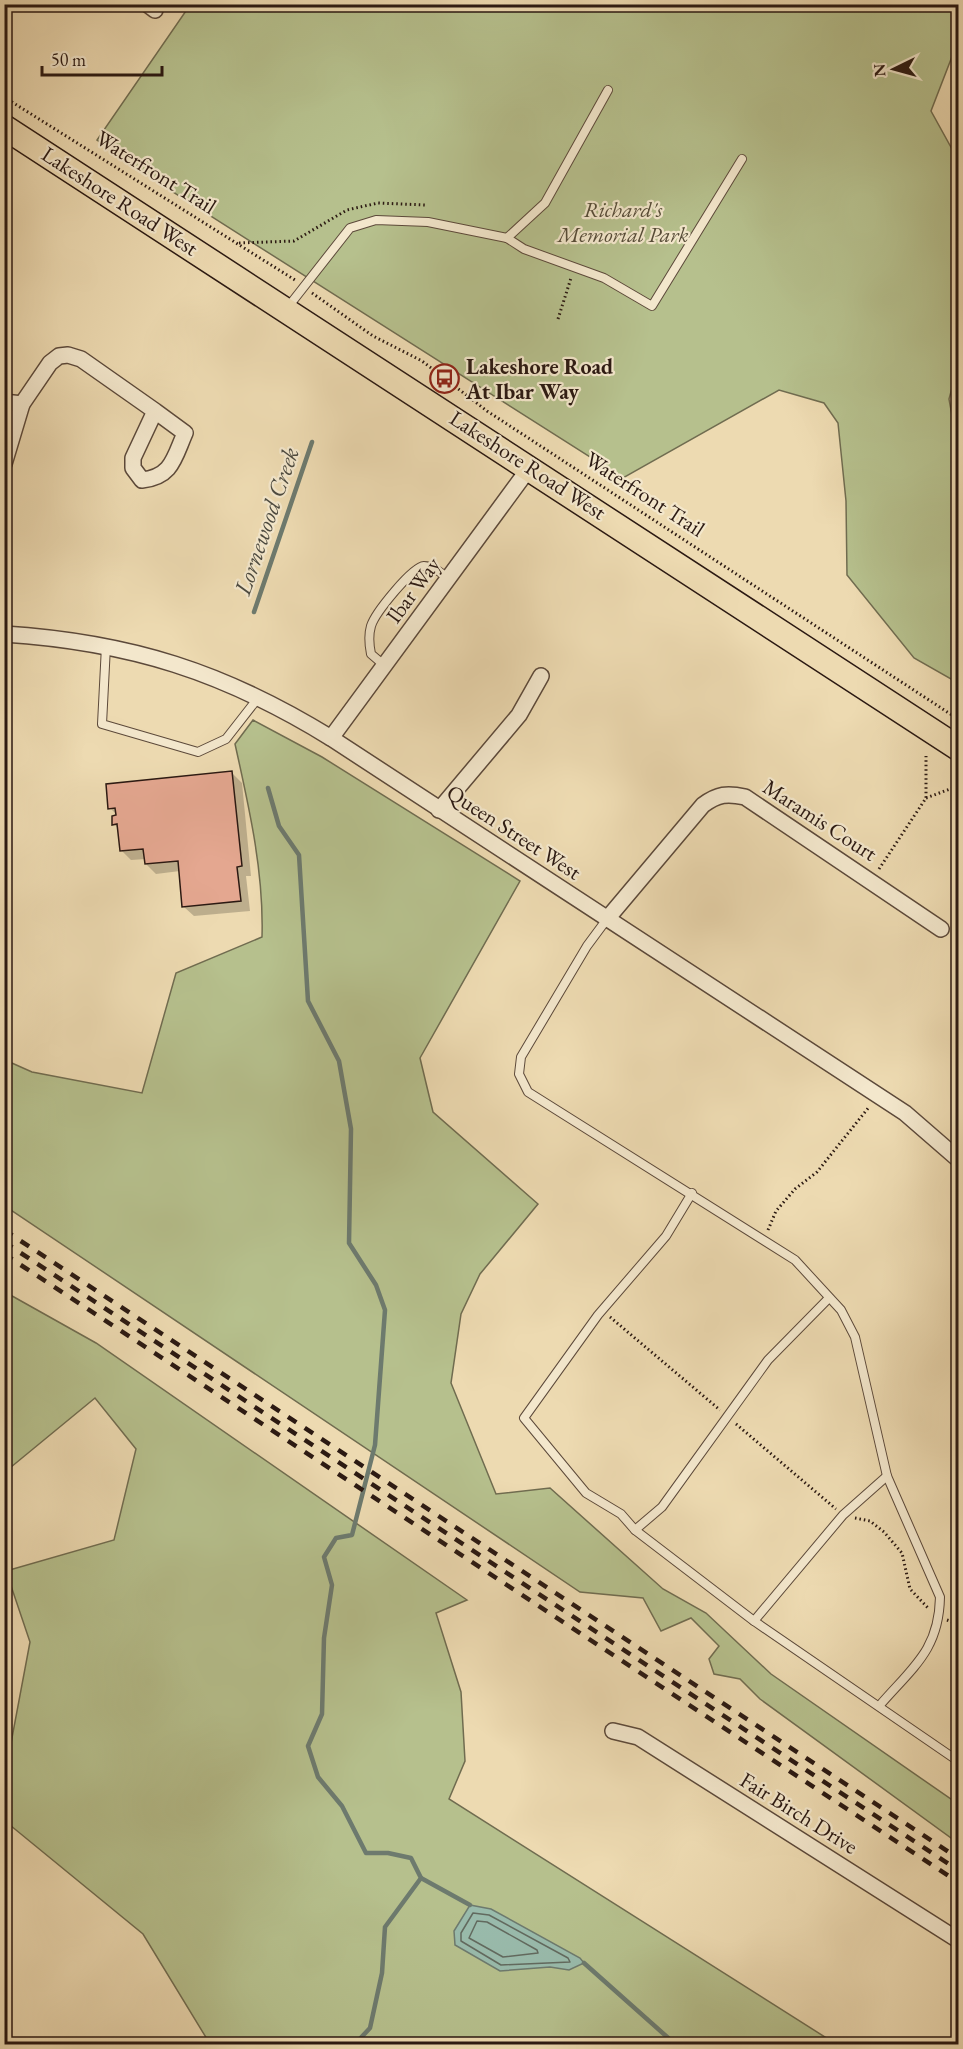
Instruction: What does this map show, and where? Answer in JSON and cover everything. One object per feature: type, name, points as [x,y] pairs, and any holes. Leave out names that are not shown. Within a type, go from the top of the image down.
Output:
[{"type":"main road","name":"Lakeshore Road West","points":[[4,127],[287,308],[958,748]]},
{"type":"street","points":[[4,464],[22,404],[50,363],[59,356],[68,355],[81,359],[155,411]]},
{"type":"street","points":[[4,402],[22,404]]},
{"type":"street","name":"Ibar Way","points":[[331,738],[530,467]]},
{"type":"street","name":"Queen Street West","points":[[4,634],[106,645],[194,669],[259,697],[331,738],[878,1096],[929,1132],[958,1159]]},
{"type":"street","points":[[439,810],[519,715],[541,676]]},
{"type":"street","name":"Maramis Court","points":[[607,919],[703,805],[717,795],[731,794],[745,797],[941,929]]},
{"type":"street","name":"Fair Birch Drive","points":[[613,1731],[638,1737],[958,1940]]},
{"type":"lane","points":[[507,238],[545,203],[608,90]]},
{"type":"lane","points":[[287,308],[312,273],[350,228],[376,220],[428,222],[507,238],[524,249],[604,279],[652,306],[742,159]]},
{"type":"lane","points":[[385,666],[371,654],[368,640],[372,623],[412,571],[423,566],[434,568],[449,579]]},
{"type":"lane","points":[[106,645],[102,724],[198,752],[226,739],[259,697]]},
{"type":"lane","points":[[607,919],[587,946],[521,1057],[519,1074],[528,1092],[692,1193],[795,1260],[828,1299],[841,1310],[855,1337],[887,1476],[940,1597],[940,1618],[930,1648],[880,1705]]},
{"type":"lane","points":[[692,1193],[666,1236],[602,1310],[524,1418],[586,1493],[621,1514],[634,1530],[754,1621],[880,1705],[958,1761]]},
{"type":"lane","points":[[634,1530],[662,1506],[768,1360],[828,1299]]},
{"type":"lane","points":[[754,1621],[843,1515],[887,1476]]},
{"type":"path","name":"Waterfront Trail","points":[[4,97],[290,277]]},
{"type":"path","points":[[239,243],[294,241],[347,210],[378,203],[426,205]]},
{"type":"path","points":[[558,319],[574,268]]},
{"type":"path","name":"Waterfront Trail","points":[[316,296],[373,336],[422,361],[487,411],[958,719]]},
{"type":"path","points":[[926,756],[927,798]]},
{"type":"path","points":[[871,880],[927,798],[958,786]]},
{"type":"path","points":[[764,1240],[776,1211],[795,1189],[817,1172],[878,1096]]},
{"type":"path","points":[[602,1310],[843,1515],[870,1521],[884,1532],[902,1553],[910,1589],[940,1618],[958,1624]]},
{"type":"green space","name":"Richard's Memorial Park","points":[[190,5],[958,5],[958,41],[931,111],[958,160],[958,366],[949,399],[958,449],[958,683],[914,658],[847,575],[846,501],[838,423],[824,403],[779,390],[623,478],[154,180],[97,140]]},
{"type":"green space","points":[[253,720],[322,757],[520,881],[420,1058],[433,1112],[538,1204],[480,1274],[461,1314],[451,1383],[496,1494],[550,1488],[663,1589],[706,1613],[771,1674],[958,1804],[958,1843],[760,1699],[740,1679],[714,1674],[709,1659],[719,1646],[691,1618],[661,1631],[643,1598],[580,1592],[5,1206],[5,1060],[32,1072],[142,1093],[176,973],[262,937],[258,864],[235,744]]},
{"type":"green space","points":[[5,1292],[96,1343],[467,1600],[436,1613],[461,1692],[465,1761],[449,1799],[836,2044],[210,2044],[143,1934],[5,1821],[5,1775],[30,1642],[6,1571],[114,1540],[136,1449],[95,1398],[5,1472]]},
{"type":"water","points":[[470,1905],[491,1909],[580,1958],[584,1963],[569,1970],[550,1967],[500,1971],[455,1945],[454,1931]]},
{"type":"building","points":[[232,771],[242,866],[237,867],[241,901],[182,907],[178,861],[145,864],[143,849],[120,851],[117,824],[112,825],[112,816],[116,815],[115,808],[108,809],[106,784]]},
{"type":"waterway","name":"Lornewood Creek","points":[[254,612],[312,442]]},
{"type":"waterway","points":[[268,788],[279,826],[299,855],[308,1001],[339,1061],[351,1129],[349,1243],[376,1285],[385,1310],[375,1445],[352,1535],[336,1538],[324,1557],[332,1585],[324,1638],[322,1714],[308,1746],[318,1777],[342,1806],[366,1853],[388,1853],[411,1858],[421,1878],[385,1927],[382,1973],[370,2028],[355,2044]]},
{"type":"waterway","name":"Lornewood Creek","points":[[421,1878],[470,1905]]},
{"type":"waterway","name":"Lornewood Creek","points":[[584,1963],[675,2044]]},
{"type":"railway","points":[[4,1230],[958,1858]]},
{"type":"railway","points":[[4,1242],[958,1870]]},
{"type":"railway","points":[[4,1254],[958,1882]]},
{"type":"place","name":"Lakeshore Road At Ibar Way","points":[[445,379]]}]
